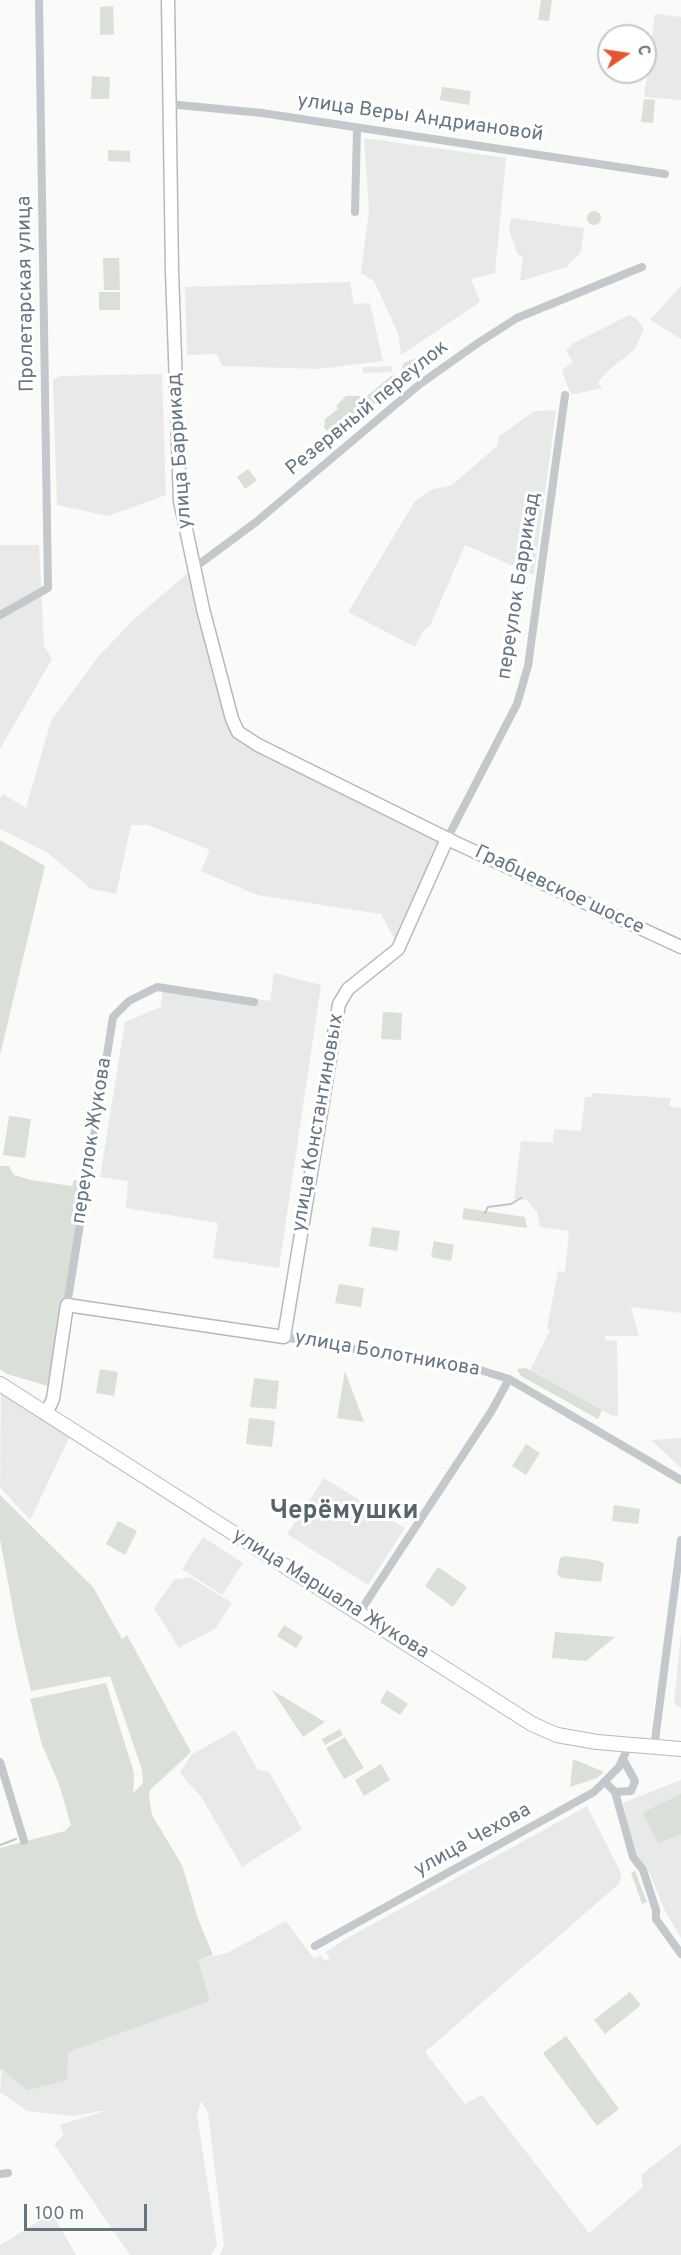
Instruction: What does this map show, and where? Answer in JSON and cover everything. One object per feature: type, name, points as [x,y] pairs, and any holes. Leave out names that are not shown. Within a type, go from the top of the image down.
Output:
[{"type":"main road","name":"улица Маршала Жукова","points":[[0,1384],[544,1730],[597,1742],[681,1749]]},
{"type":"street","name":"Пролетарская улица","points":[[0,615],[48,588],[39,0]]},
{"type":"street","name":"улица Баррикад","points":[[168,0],[168,104],[180,501],[226,704],[238,732],[258,745],[447,838]]},
{"type":"street","name":"улица Веры Андриановой","points":[[168,104],[262,113],[357,129],[474,143],[665,174]]},
{"type":"street","points":[[355,212],[357,129]]},
{"type":"street","name":"Резервный переулок","points":[[194,568],[256,522],[420,384],[478,343],[517,318],[642,267]]},
{"type":"street","name":"переулок Баррикад","points":[[447,838],[517,704],[528,666],[565,395]]},
{"type":"street","name":"Грабцевское шоссе","points":[[447,838],[676,946],[681,954]]},
{"type":"street","name":"улица Константиновых","points":[[284,1336],[339,1004],[348,989],[398,949],[447,838]]},
{"type":"street","name":"переулок Жукова","points":[[46,1414],[52,1399],[113,1017],[129,1001],[158,987],[254,1002]]},
{"type":"street","name":"улица Болотникова","points":[[67,1305],[284,1336],[480,1370],[509,1379],[681,1480]]},
{"type":"street","points":[[359,1613],[491,1412],[509,1379]]},
{"type":"street","points":[[654,1748],[681,1540]]},
{"type":"street","name":"улица Чехова","points":[[315,1946],[534,1827],[606,1783],[624,1761],[629,1745]]},
{"type":"street","points":[[615,1792],[631,1791],[635,1785],[633,1774],[624,1761]]},
{"type":"street","points":[[0,1762],[24,1841]]},
{"type":"street","points":[[606,1783],[615,1792],[633,1857],[643,1870],[656,1910],[656,1919],[681,1954]]},
{"type":"shaded area","points":[[541,0],[552,0],[549,21],[538,20]]},
{"type":"shaded area","points":[[113,6],[114,34],[100,35],[100,7]]},
{"type":"shaded area","points":[[655,14],[681,17],[681,100],[644,97],[646,84],[657,84],[657,24],[654,24]]},
{"type":"shaded area","points":[[92,76],[110,77],[109,99],[91,99]]},
{"type":"shaded area","points":[[442,87],[471,91],[469,105],[440,100]]},
{"type":"shaded area","points":[[644,99],[655,100],[653,123],[641,122]]},
{"type":"shaded area","points":[[364,138],[506,158],[495,273],[471,279],[480,302],[401,355],[398,333],[374,281],[361,273],[369,210]]},
{"type":"shaded area","points":[[108,150],[130,151],[130,162],[108,161]]},
{"type":"shaded area","points":[[591,211],[597,211],[601,218],[597,225],[591,225],[587,221],[587,215]]},
{"type":"shaded area","points":[[511,218],[584,228],[581,252],[566,267],[520,281],[523,256],[518,255],[509,231]]},
{"type":"shaded area","points":[[103,258],[119,258],[120,290],[104,290]]},
{"type":"shaded area","points":[[350,282],[354,304],[370,303],[383,361],[318,369],[222,366],[217,354],[187,355],[185,287]]},
{"type":"shaded area","points":[[681,286],[681,339],[650,320]]},
{"type":"shaded area","points":[[99,292],[120,292],[120,310],[99,310]]},
{"type":"shaded area","points":[[629,315],[637,319],[644,329],[634,350],[598,382],[602,388],[570,393],[562,370],[573,362],[566,351],[572,344]]},
{"type":"shaded area","points":[[423,355],[418,368],[347,426],[329,433],[324,427],[325,419],[338,409],[336,406],[346,396],[360,396],[360,402],[391,376],[399,375],[404,363]]},
{"type":"shaded area","points":[[392,366],[392,372],[363,373],[363,367]]},
{"type":"shaded area","points":[[162,374],[166,495],[108,516],[57,505],[53,380],[60,376]]},
{"type":"shaded area","points":[[556,410],[534,575],[465,545],[430,626],[423,631],[415,647],[348,612],[415,501],[433,489],[451,486],[497,446],[499,436],[535,411]]},
{"type":"shaded area","points":[[248,469],[257,480],[245,489],[237,477]]},
{"type":"shaded area","points":[[0,545],[39,545],[44,646],[52,659],[0,749]]},
{"type":"shaded area","points":[[190,571],[222,705],[234,732],[438,839],[439,843],[397,944],[381,914],[257,895],[201,871],[210,850],[148,825],[131,825],[116,894],[91,889],[48,853],[0,829],[0,799],[3,794],[26,808],[51,721],[98,657],[134,619]]},
{"type":"shaded area","points":[[0,840],[45,866],[0,1055]]},
{"type":"shaded area","points":[[274,973],[321,985],[279,1268],[213,1258],[218,1223],[126,1208],[128,1181],[100,1177],[125,1022],[161,1007],[163,985],[270,1001]]},
{"type":"shaded area","points":[[383,1012],[402,1013],[401,1040],[381,1039]]},
{"type":"shaded area","points":[[592,1093],[671,1098],[669,1106],[681,1108],[681,1313],[631,1307],[639,1336],[605,1336],[605,1340],[617,1341],[618,1415],[613,1416],[530,1370],[550,1330],[547,1328],[558,1271],[565,1272],[569,1231],[540,1227],[537,1212],[527,1200],[514,1199],[521,1141],[553,1143],[554,1129],[581,1131],[585,1097],[592,1097]]},
{"type":"shaded area","points":[[9,1116],[31,1119],[25,1158],[3,1155]]},
{"type":"shaded area","points":[[0,1166],[9,1166],[14,1175],[31,1180],[72,1186],[74,1180],[83,1183],[51,1387],[7,1374],[0,1369]]},
{"type":"shaded area","points":[[464,1208],[525,1217],[527,1228],[462,1219]]},
{"type":"shaded area","points":[[372,1227],[400,1231],[397,1251],[369,1246]]},
{"type":"shaded area","points":[[434,1241],[454,1245],[451,1261],[431,1257]]},
{"type":"shaded area","points":[[339,1284],[364,1288],[361,1307],[335,1303]]},
{"type":"shaded area","points":[[526,1368],[602,1410],[598,1419],[521,1376],[517,1369]]},
{"type":"shaded area","points":[[100,1369],[118,1372],[114,1396],[96,1393]]},
{"type":"shaded area","points":[[345,1371],[364,1422],[337,1418]]},
{"type":"shaded area","points":[[254,1378],[279,1381],[276,1409],[250,1407]]},
{"type":"shaded area","points":[[1,1391],[70,1436],[30,1520],[0,1487]]},
{"type":"shaded area","points":[[249,1418],[275,1421],[272,1447],[246,1444]]},
{"type":"shaded area","points":[[681,1438],[681,1468],[651,1440]]},
{"type":"shaded area","points":[[526,1444],[540,1453],[526,1475],[512,1466]]},
{"type":"shaded area","points":[[324,1478],[405,1528],[368,1585],[287,1534]]},
{"type":"shaded area","points":[[0,1495],[93,1587],[122,1639],[127,1635],[191,1752],[150,1790],[149,1797],[152,1815],[182,1865],[198,1919],[213,1955],[198,1960],[210,2001],[68,2052],[67,2080],[28,2090],[9,2076],[3,2068],[0,2071],[0,1848],[65,1831],[71,1825],[59,1784],[42,1745],[30,1699],[106,1683],[134,1773],[133,1793],[143,1783],[142,1770],[110,1676],[31,1691],[0,1539]]},
{"type":"shaded area","points":[[614,1505],[640,1509],[638,1524],[612,1521]]},
{"type":"shaded area","points":[[118,1521],[137,1531],[125,1555],[106,1544]]},
{"type":"shaded area","points":[[203,1537],[243,1563],[222,1595],[182,1569]]},
{"type":"shaded area","points":[[565,1556],[600,1561],[604,1564],[601,1582],[562,1578],[557,1574],[560,1558]]},
{"type":"shaded area","points":[[438,1567],[467,1587],[453,1607],[425,1586]]},
{"type":"shaded area","points":[[190,1577],[232,1603],[216,1628],[179,1648],[154,1608],[174,1580]]},
{"type":"shaded area","points":[[284,1625],[303,1637],[296,1648],[277,1636]]},
{"type":"shaded area","points":[[555,1632],[615,1637],[586,1661],[552,1658]]},
{"type":"shaded area","points":[[681,1633],[681,1708],[674,1704]]},
{"type":"shaded area","points":[[272,1690],[325,1722],[303,1737]]},
{"type":"shaded area","points":[[387,1690],[408,1704],[400,1715],[380,1702]]},
{"type":"shaded area","points":[[340,1729],[343,1735],[325,1745],[322,1739]]},
{"type":"shaded area","points":[[235,1730],[258,1770],[269,1772],[302,1829],[242,1867],[202,1798],[180,1773],[191,1755]]},
{"type":"shaded area","points":[[345,1737],[364,1768],[344,1779],[326,1748]]},
{"type":"shaded area","points":[[573,1759],[604,1772],[597,1778],[570,1787]]},
{"type":"shaded area","points":[[381,1764],[390,1780],[364,1796],[355,1780]]},
{"type":"shaded area","points":[[681,1780],[681,1938],[665,1911],[650,1874],[635,1852],[623,1803]]},
{"type":"shaded area","points":[[681,1794],[681,1834],[658,1843],[644,1812]]},
{"type":"shaded area","points":[[587,1806],[621,1873],[620,1883],[425,2052],[465,2104],[482,2095],[589,2233],[643,2187],[641,2175],[681,2144],[681,2255],[220,2255],[224,2245],[208,2112],[201,2101],[197,2115],[217,2245],[211,2255],[130,2255],[54,2144],[64,2135],[60,2125],[107,2110],[73,2116],[27,2111],[0,2092],[2,2067],[67,2052],[210,2001],[198,1960],[227,1953],[286,1921],[314,1959],[321,1955],[324,1961],[330,1958],[326,1952],[344,1940]]},
{"type":"shaded area","points":[[635,1871],[647,1902],[642,1904],[631,1873]]},
{"type":"shaded area","points":[[630,1992],[641,2005],[605,2034],[594,2020]]},
{"type":"shaded area","points":[[566,2036],[619,2109],[597,2126],[543,2053]]},
{"type":"shaded area","points":[[52,2213],[76,2255],[0,2255],[0,2245]]},
{"type":"waterway","points":[[485,1213],[488,1207],[511,1204],[521,1198]]},
{"type":"waterway","points":[[0,1845],[16,1839]]},
{"type":"district","name":"Черёмушки","points":[[344,1513]]}]
